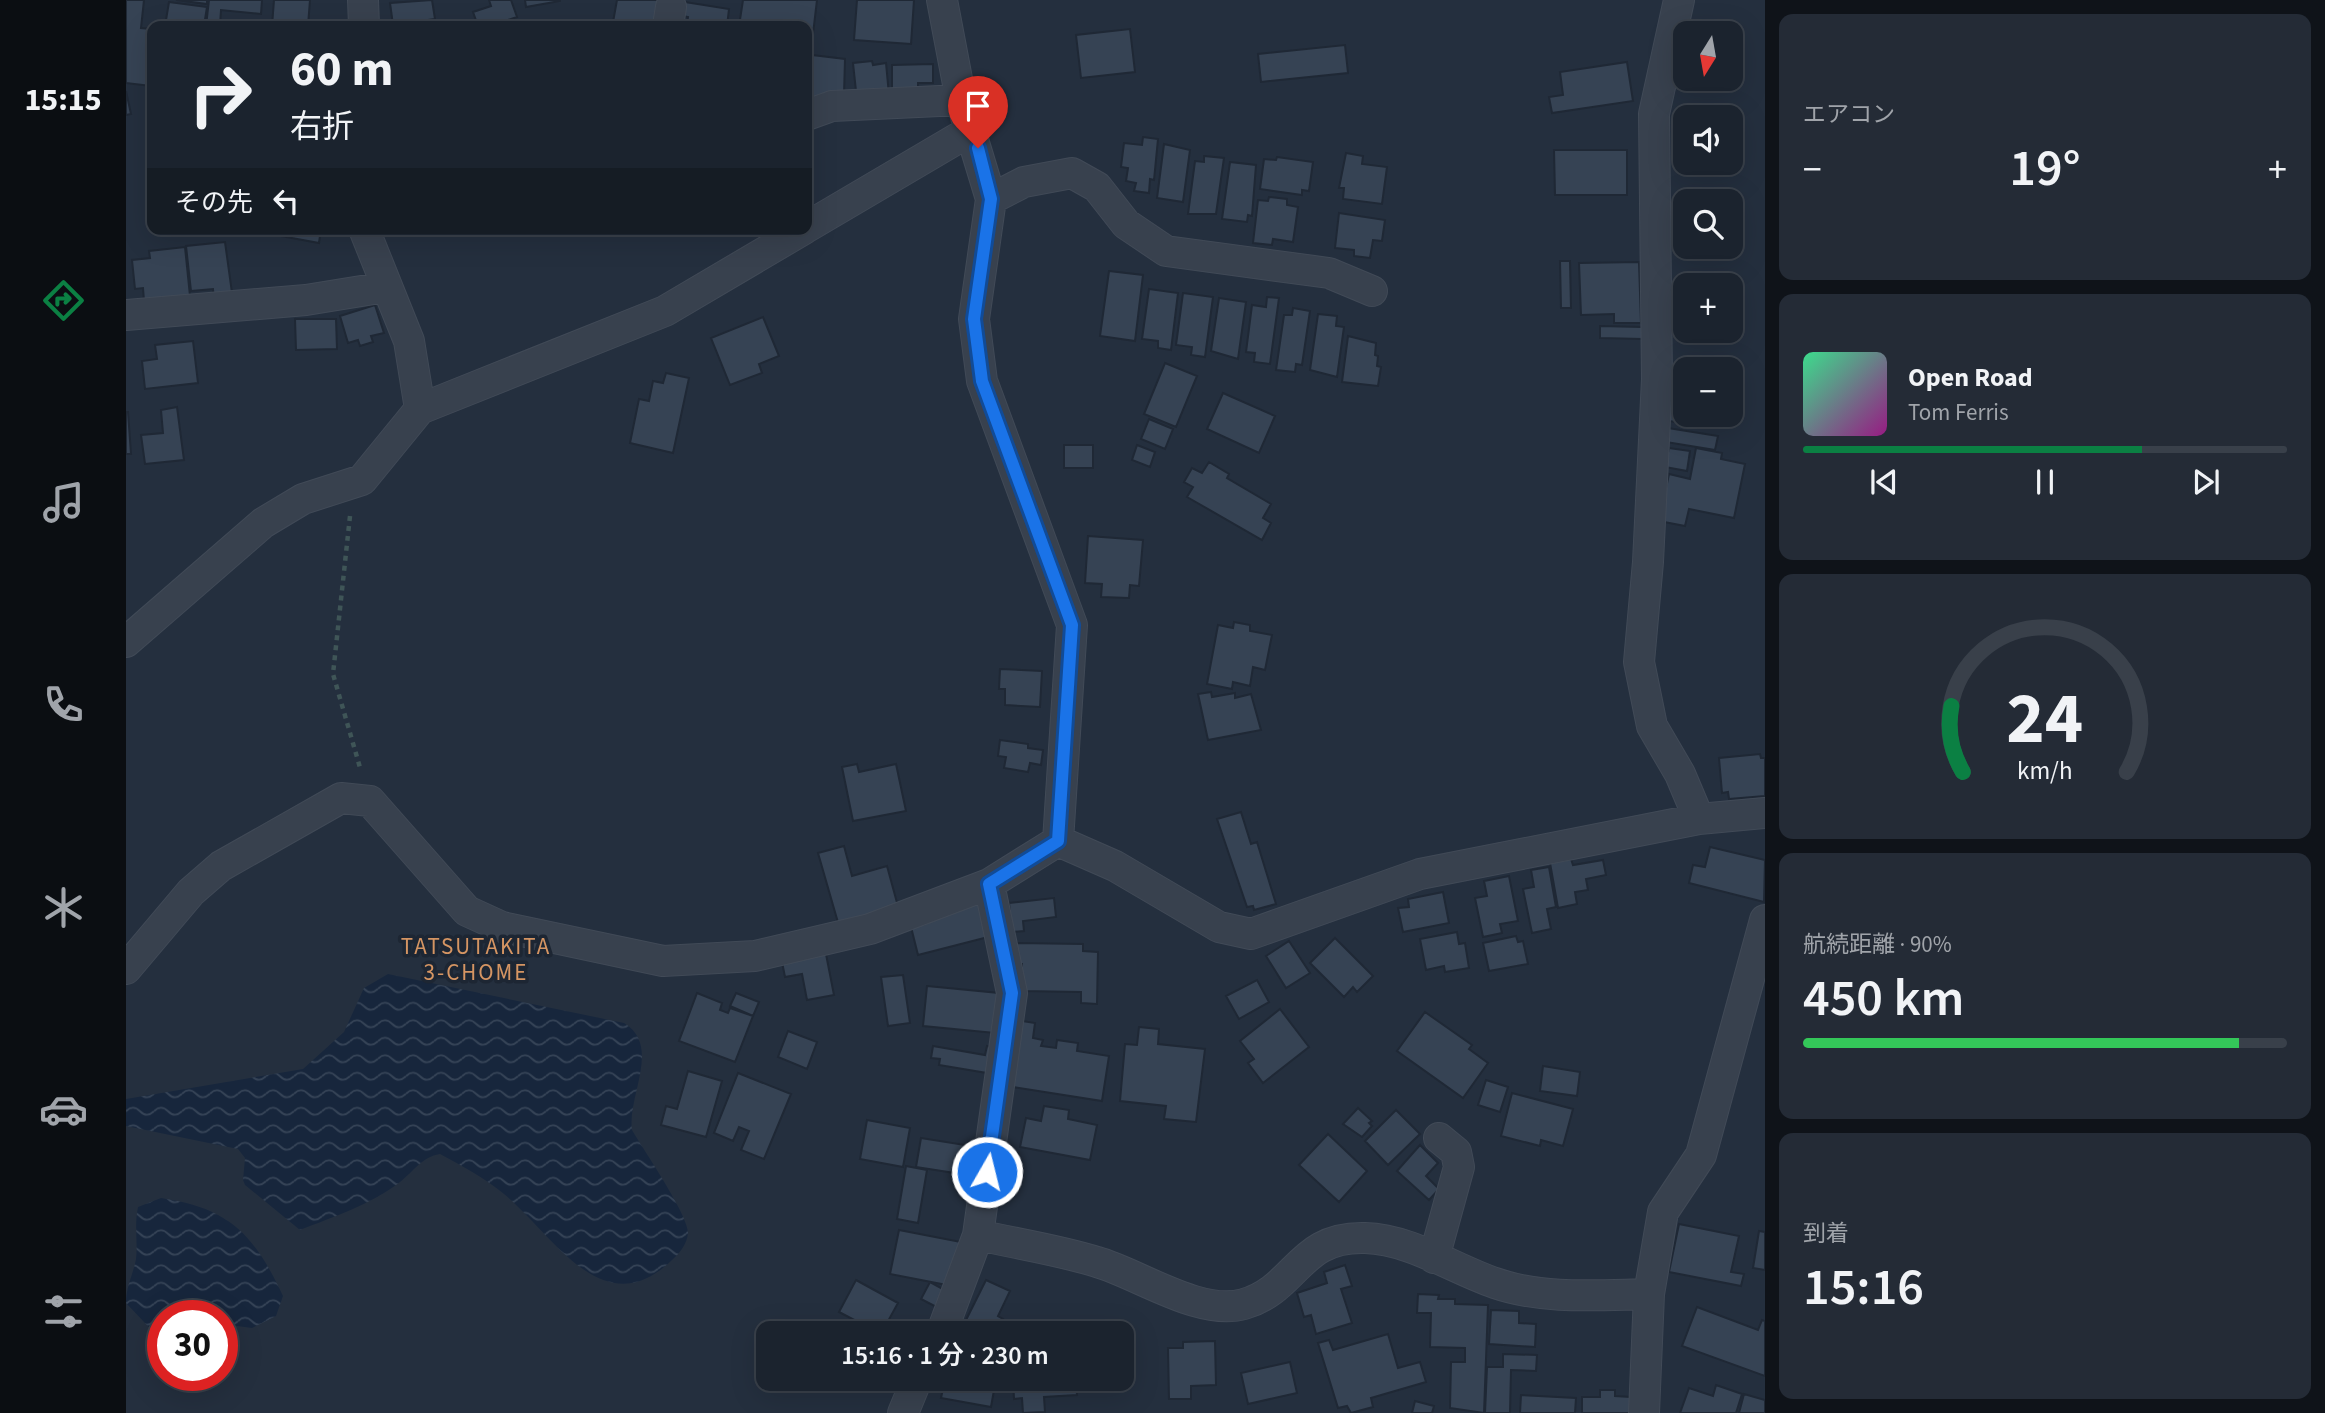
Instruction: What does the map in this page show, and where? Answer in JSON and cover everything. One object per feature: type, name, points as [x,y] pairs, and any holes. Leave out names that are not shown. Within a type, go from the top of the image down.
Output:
[{"type":"street","points":[[363,0],[364,21]]},
{"type":"street","points":[[942,0],[961,100],[991,199],[974,319],[982,381],[1072,625],[1058,841]]},
{"type":"street","points":[[1679,0],[1654,114],[1657,379],[1648,562],[1639,662],[1652,726],[1680,774],[1699,820]]},
{"type":"street","points":[[812,113],[832,106],[961,100]]},
{"type":"street","points":[[812,224],[971,131]]},
{"type":"street","points":[[991,199],[1024,182],[1072,173],[1097,187],[1126,224],[1166,251],[1329,272],[1372,291]]},
{"type":"street","points":[[366,235],[409,341],[420,410]]},
{"type":"street","points":[[126,642],[263,523],[303,499],[362,481],[420,410],[665,311],[793,235]]},
{"type":"street","points":[[126,315],[306,300],[386,287]]},
{"type":"street","points":[[126,969],[191,892],[221,866],[341,798],[370,801],[467,911],[502,927],[663,961],[755,956],[870,929],[989,884],[1058,841]]},
{"type":"street","points":[[1058,841],[1115,866],[1219,927],[1251,934],[1420,874],[1699,820],[1765,813]]},
{"type":"street","points":[[946,1321],[978,1235],[1012,993],[989,884]]},
{"type":"street","points":[[1644,1413],[1648,1294],[1663,1212],[1701,1155],[1765,920]]},
{"type":"street","points":[[1434,1258],[1459,1167],[1456,1152],[1439,1138]]},
{"type":"street","points":[[978,1235],[1099,1262],[1158,1290],[1205,1303],[1241,1305],[1269,1293],[1316,1248],[1342,1238],[1368,1237],[1434,1258],[1497,1284],[1560,1296],[1648,1294]]},
{"type":"street","points":[[903,1413],[912,1391]]},
{"type":"path","points":[[354,483],[333,674],[370,801]]},
{"type":"water","points":[[388,974],[624,1023],[635,1033],[641,1045],[642,1058],[632,1130],[674,1198],[686,1224],[686,1241],[675,1257],[647,1278],[624,1284],[602,1279],[581,1268],[561,1251],[497,1188],[440,1154],[423,1161],[400,1182],[377,1197],[300,1230],[245,1185],[245,1158],[238,1149],[126,1126],[126,1099],[303,1069],[344,1032],[364,988]]},
{"type":"water","points":[[161,1198],[185,1203],[222,1217],[237,1228],[261,1256],[283,1296],[276,1316],[252,1328],[238,1326],[238,1300],[147,1300],[147,1325],[126,1303],[136,1259],[138,1207]]},
{"type":"building","points":[[126,0],[144,0],[141,28],[147,29],[147,86],[126,83]]},
{"type":"building","points":[[176,0],[207,0],[207,4]]},
{"type":"building","points":[[209,0],[262,0],[261,14],[221,10],[220,21],[207,21]]},
{"type":"building","points":[[274,0],[310,0],[308,21],[272,21]]},
{"type":"building","points":[[432,0],[435,19],[392,21],[390,3]]},
{"type":"building","points":[[489,0],[511,0],[517,17],[505,21],[476,21],[473,12],[491,6]]},
{"type":"building","points":[[525,0],[560,0],[560,1],[526,7]]},
{"type":"building","points":[[617,0],[659,0],[656,21],[613,21]]},
{"type":"building","points":[[743,0],[817,0],[813,34],[812,21],[740,21]]},
{"type":"building","points":[[857,0],[914,0],[911,44],[854,40]]},
{"type":"building","points":[[169,2],[207,7],[205,21],[166,21]]},
{"type":"building","points":[[685,2],[729,9],[728,21],[687,21],[688,17],[683,16]]},
{"type":"building","points":[[1130,29],[1135,72],[1081,78],[1076,35]]},
{"type":"building","points":[[1345,45],[1348,73],[1261,82],[1258,54]]},
{"type":"building","points":[[812,55],[845,59],[844,95],[812,102]]},
{"type":"building","points":[[872,61],[873,65],[886,63],[889,95],[856,91],[853,63]]},
{"type":"building","points":[[1627,62],[1633,101],[1552,113],[1549,97],[1563,95],[1560,72]]},
{"type":"building","points":[[933,64],[933,83],[918,83],[918,90],[892,91],[892,65]]},
{"type":"building","points":[[126,91],[131,114],[126,115]]},
{"type":"building","points":[[1143,137],[1158,139],[1154,180],[1150,179],[1149,193],[1134,191],[1136,183],[1126,181],[1128,168],[1121,167],[1124,143],[1142,145]]},
{"type":"building","points":[[1164,144],[1190,150],[1183,202],[1157,198]]},
{"type":"building","points":[[1554,150],[1627,150],[1627,195],[1555,195]]},
{"type":"building","points":[[1346,153],[1363,156],[1362,164],[1387,167],[1382,204],[1343,199],[1344,188],[1339,188]]},
{"type":"building","points":[[1204,156],[1224,158],[1216,214],[1188,214],[1195,161],[1204,162]]},
{"type":"building","points":[[1277,157],[1313,162],[1309,191],[1302,190],[1302,195],[1260,189],[1264,159],[1276,160]]},
{"type":"building","points":[[1230,162],[1256,165],[1252,216],[1248,215],[1247,222],[1222,219]]},
{"type":"building","points":[[1269,197],[1287,199],[1287,205],[1298,207],[1293,242],[1273,239],[1272,245],[1253,243],[1258,200],[1268,201]]},
{"type":"building","points":[[1339,213],[1385,220],[1382,241],[1373,240],[1370,258],[1354,256],[1354,250],[1335,248]]},
{"type":"building","points":[[276,235],[320,235],[319,243]]},
{"type":"building","points":[[225,242],[233,300],[214,302],[213,289],[191,291],[186,246]]},
{"type":"building","points":[[185,247],[190,296],[144,301],[143,288],[135,289],[132,260],[150,258],[149,251]]},
{"type":"building","points":[[1560,261],[1570,261],[1571,308],[1561,308]]},
{"type":"building","points":[[1639,262],[1641,323],[1614,323],[1614,314],[1581,315],[1579,263]]},
{"type":"building","points":[[1109,271],[1143,275],[1135,341],[1100,336]]},
{"type":"building","points":[[1149,289],[1178,293],[1171,350],[1158,348],[1158,341],[1142,339]]},
{"type":"building","points":[[1183,293],[1213,297],[1205,357],[1191,355],[1192,347],[1176,345]]},
{"type":"building","points":[[1267,297],[1279,298],[1270,364],[1254,362],[1255,353],[1246,352],[1252,305],[1266,307]]},
{"type":"building","points":[[1219,298],[1246,302],[1238,359],[1211,351]]},
{"type":"building","points":[[375,305],[384,333],[371,336],[373,342],[360,346],[358,340],[348,343],[340,316]]},
{"type":"building","points":[[1293,308],[1310,311],[1302,365],[1296,364],[1295,372],[1276,370],[1284,315],[1292,315]]},
{"type":"building","points":[[1318,314],[1337,316],[1336,326],[1344,327],[1337,377],[1310,370]]},
{"type":"building","points":[[763,317],[779,356],[759,364],[762,373],[730,385],[711,338]]},
{"type":"building","points":[[295,319],[336,319],[337,349],[296,350]]},
{"type":"building","points":[[1600,326],[1642,327],[1642,339],[1600,338]]},
{"type":"building","points":[[1348,336],[1376,343],[1377,366],[1381,367],[1378,386],[1342,382]]},
{"type":"building","points":[[193,341],[198,383],[145,389],[142,361],[157,359],[155,345]]},
{"type":"building","points":[[1165,363],[1197,376],[1176,427],[1144,414]]},
{"type":"building","points":[[666,373],[689,378],[673,453],[630,443],[639,399],[649,401],[653,381],[663,383]]},
{"type":"building","points":[[1223,393],[1275,416],[1259,453],[1207,429]]},
{"type":"building","points":[[1672,404],[1673,422],[1669,421]]},
{"type":"building","points":[[177,407],[184,460],[145,464],[141,435],[163,433],[161,410]]},
{"type":"building","points":[[128,412],[131,454],[126,454]]},
{"type":"building","points":[[1149,419],[1173,429],[1165,449],[1141,439]]},
{"type":"building","points":[[1668,428],[1718,436],[1715,450],[1666,442]]},
{"type":"building","points":[[1064,445],[1093,445],[1093,468],[1064,468]]},
{"type":"building","points":[[1137,445],[1155,452],[1150,467],[1132,460]]},
{"type":"building","points":[[1669,448],[1690,451],[1687,471],[1665,467]]},
{"type":"building","points":[[1696,448],[1722,453],[1721,459],[1745,464],[1734,518],[1689,509],[1685,526],[1659,521],[1669,474],[1690,479]]},
{"type":"building","points":[[1209,462],[1229,474],[1227,478],[1271,504],[1263,518],[1271,523],[1262,540],[1187,497],[1193,487],[1184,482],[1192,468],[1202,473]]},
{"type":"building","points":[[1088,536],[1143,540],[1139,586],[1130,585],[1129,598],[1101,597],[1102,584],[1085,583]]},
{"type":"building","points":[[1234,622],[1250,625],[1250,631],[1272,635],[1265,670],[1253,667],[1250,686],[1233,682],[1232,689],[1207,684],[1218,625],[1233,628]]},
{"type":"building","points":[[1000,669],[1042,671],[1040,707],[1005,705],[1005,689],[999,689]]},
{"type":"building","points":[[1211,692],[1212,697],[1235,693],[1235,698],[1251,694],[1261,730],[1208,740],[1198,694]]},
{"type":"building","points":[[1000,740],[1028,744],[1028,748],[1043,750],[1041,765],[1030,763],[1028,772],[1004,768],[1006,757],[998,756]]},
{"type":"building","points":[[1760,754],[1761,758],[1765,758],[1765,796],[1729,799],[1728,792],[1722,793],[1719,758]]},
{"type":"building","points":[[857,764],[859,772],[896,764],[906,811],[853,821],[842,767]]},
{"type":"building","points":[[1241,812],[1251,844],[1257,842],[1276,904],[1254,910],[1253,906],[1247,907],[1217,819]]},
{"type":"building","points":[[844,846],[852,876],[887,866],[899,910],[839,926],[818,853]]},
{"type":"building","points":[[1710,847],[1765,860],[1764,902],[1689,883],[1693,865],[1705,867]]},
{"type":"building","points":[[1571,859],[1573,865],[1603,860],[1606,875],[1586,879],[1588,890],[1575,892],[1577,904],[1558,908],[1550,863]]},
{"type":"building","points":[[1549,867],[1556,907],[1547,909],[1551,929],[1532,933],[1523,889],[1534,887],[1531,870]]},
{"type":"building","points":[[1509,876],[1518,921],[1500,924],[1502,933],[1483,937],[1475,898],[1487,896],[1484,881]]},
{"type":"building","points":[[1443,892],[1449,923],[1403,932],[1398,908],[1409,907],[1408,899]]},
{"type":"building","points":[[1054,898],[1056,917],[1023,921],[1024,931],[1012,932],[1009,903]]},
{"type":"building","points":[[987,899],[996,935],[918,955],[911,927],[925,924],[923,915]]},
{"type":"building","points":[[1457,932],[1459,944],[1465,943],[1469,968],[1445,972],[1444,966],[1426,970],[1420,939]]},
{"type":"building","points":[[1516,936],[1518,942],[1523,941],[1528,964],[1489,971],[1483,943]]},
{"type":"building","points":[[1335,938],[1373,976],[1357,992],[1353,987],[1344,997],[1310,963]]},
{"type":"building","points":[[1289,941],[1310,973],[1286,988],[1266,956]]},
{"type":"building","points":[[1017,943],[1083,944],[1083,951],[1098,952],[1097,1004],[1081,1003],[1081,992],[1021,991],[1022,964],[1016,964]]},
{"type":"building","points":[[825,949],[834,995],[807,1000],[802,974],[785,977],[781,957]]},
{"type":"building","points":[[903,975],[910,1023],[888,1026],[881,977]]},
{"type":"building","points":[[1257,980],[1269,1002],[1239,1019],[1226,996]]},
{"type":"building","points":[[927,986],[999,993],[995,1033],[923,1026]]},
{"type":"building","points":[[697,993],[722,1003],[720,1010],[728,1013],[730,1008],[753,1016],[735,1062],[679,1041]]},
{"type":"building","points":[[736,993],[759,1002],[753,1016],[730,1006]]},
{"type":"building","points":[[1280,1009],[1309,1047],[1263,1083],[1248,1063],[1254,1059],[1240,1041]]},
{"type":"building","points":[[1425,1012],[1472,1045],[1469,1049],[1488,1063],[1463,1098],[1397,1051]]},
{"type":"building","points":[[1016,1020],[1035,1023],[1033,1038],[1043,1040],[1041,1046],[1056,1048],[1057,1040],[1078,1043],[1077,1051],[1109,1056],[1102,1101],[1006,1086]]},
{"type":"building","points":[[1139,1027],[1159,1029],[1158,1044],[1205,1049],[1196,1122],[1164,1119],[1166,1106],[1120,1101],[1125,1044],[1137,1045]]},
{"type":"building","points":[[788,1031],[817,1042],[807,1069],[778,1057]]},
{"type":"building","points":[[933,1046],[985,1055],[987,1046],[997,1048],[993,1074],[939,1065],[940,1059],[931,1058]]},
{"type":"building","points":[[1543,1066],[1580,1072],[1577,1096],[1540,1091]]},
{"type":"building","points":[[688,1071],[722,1081],[706,1137],[661,1125],[666,1106],[677,1109]]},
{"type":"building","points":[[738,1073],[791,1094],[764,1159],[741,1150],[749,1131],[739,1127],[733,1141],[714,1133]]},
{"type":"building","points":[[1486,1080],[1508,1087],[1500,1112],[1478,1105]]},
{"type":"building","points":[[1512,1093],[1573,1109],[1563,1146],[1541,1140],[1540,1146],[1501,1136]]},
{"type":"building","points":[[1044,1106],[1069,1110],[1068,1119],[1097,1125],[1090,1160],[1020,1147],[1026,1118],[1041,1121]]},
{"type":"building","points":[[1358,1108],[1372,1121],[1369,1123],[1372,1126],[1362,1137],[1343,1124]]},
{"type":"building","points":[[1396,1110],[1420,1134],[1388,1165],[1365,1141]]},
{"type":"building","points":[[867,1120],[910,1128],[903,1167],[860,1159]]},
{"type":"building","points":[[1328,1134],[1367,1171],[1339,1202],[1299,1165]]},
{"type":"building","points":[[921,1138],[965,1145],[961,1174],[916,1167]]},
{"type":"building","points":[[1420,1145],[1438,1163],[1426,1176],[1439,1189],[1429,1200],[1397,1171]]},
{"type":"building","points":[[906,1166],[927,1170],[918,1223],[897,1219]]},
{"type":"building","points":[[1679,1224],[1739,1236],[1731,1272],[1744,1274],[1741,1286],[1669,1272]]},
{"type":"building","points":[[899,1230],[966,1243],[957,1287],[890,1274]]},
{"type":"building","points":[[1759,1231],[1765,1232],[1765,1270],[1753,1268]]},
{"type":"building","points":[[1345,1265],[1352,1286],[1341,1289],[1352,1323],[1316,1334],[1311,1315],[1304,1317],[1297,1293],[1327,1283],[1324,1272]]},
{"type":"building","points":[[856,1280],[898,1303],[888,1321],[856,1321],[839,1312]]},
{"type":"building","points":[[986,1280],[1010,1291],[998,1316],[1002,1321],[966,1321]]},
{"type":"building","points":[[930,1282],[952,1294],[944,1311],[921,1299]]},
{"type":"building","points":[[1418,1294],[1439,1295],[1438,1299],[1455,1299],[1455,1304],[1488,1305],[1484,1413],[1450,1408],[1451,1362],[1465,1362],[1465,1348],[1430,1347],[1431,1313],[1417,1313]]},
{"type":"building","points":[[1697,1307],[1758,1330],[1762,1320],[1765,1321],[1765,1376],[1682,1346]]},
{"type":"building","points":[[1491,1310],[1519,1311],[1519,1323],[1536,1324],[1535,1347],[1489,1344]]},
{"type":"building","points":[[1388,1334],[1398,1368],[1420,1362],[1426,1382],[1371,1398],[1373,1407],[1351,1413],[1347,1406],[1338,1408],[1318,1343],[1329,1340],[1333,1350]]},
{"type":"building","points":[[1215,1341],[1216,1385],[1191,1386],[1191,1399],[1169,1399],[1168,1348],[1183,1348],[1183,1342]]},
{"type":"building","points":[[1503,1354],[1537,1355],[1536,1371],[1511,1370],[1510,1413],[1485,1413],[1487,1367],[1503,1367]]},
{"type":"building","points":[[1290,1362],[1297,1393],[1248,1404],[1241,1373]]},
{"type":"building","points":[[1716,1385],[1742,1394],[1736,1413],[1680,1413],[1689,1388],[1713,1396]]},
{"type":"building","points":[[1600,1390],[1615,1390],[1615,1396],[1631,1397],[1631,1413],[1582,1413],[1582,1397],[1600,1397]]},
{"type":"building","points":[[942,1391],[994,1391],[991,1407],[941,1398]]},
{"type":"building","points":[[1014,1391],[1077,1391],[1077,1395],[1044,1397],[1045,1412],[1023,1413],[1022,1398],[1014,1399]]},
{"type":"building","points":[[1744,1394],[1765,1400],[1765,1413],[1739,1413]]},
{"type":"building","points":[[1521,1395],[1576,1398],[1575,1413],[1520,1413]]},
{"type":"building","points":[[1415,1401],[1434,1406],[1432,1413],[1412,1413]]},
{"type":"district","name":"TATSUTAKITA 3-CHOME","points":[[476,959]]},
{"type":"route","points":[[978,148],[991,199],[974,319],[982,381],[1072,625],[1058,841],[989,884],[1012,993],[987,1172]]}]
